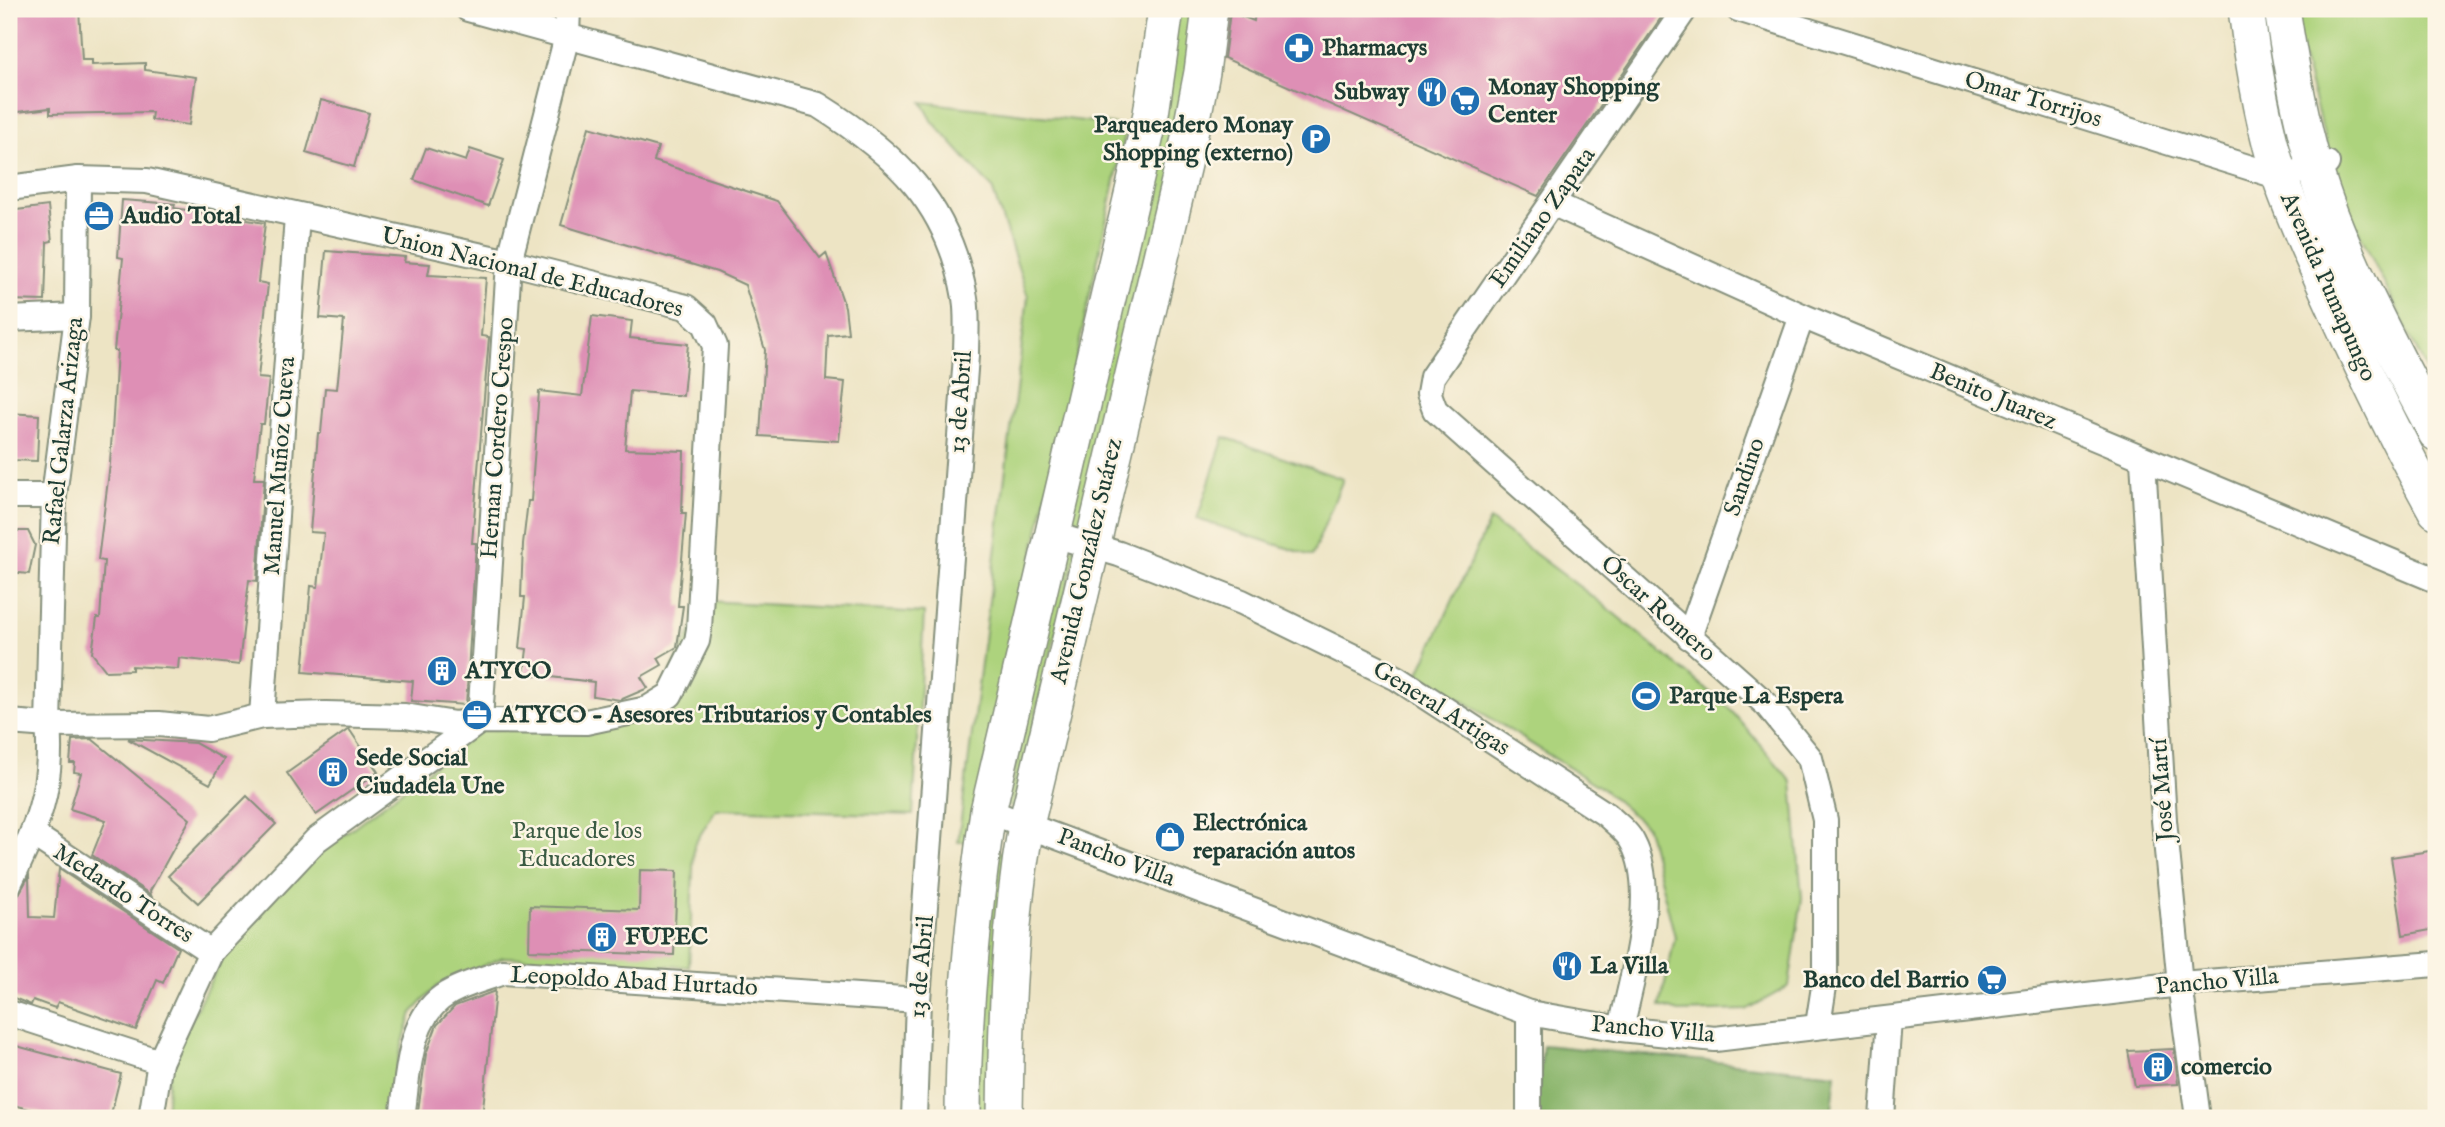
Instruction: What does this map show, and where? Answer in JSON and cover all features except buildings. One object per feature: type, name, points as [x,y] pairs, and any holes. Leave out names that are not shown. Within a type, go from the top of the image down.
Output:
[{"type":"main road","name":"Avenida González Suárez","points":[[963,1118],[968,980],[975,902],[988,811],[1151,114],[1166,9]]},
{"type":"main road","name":"Avenida González Suárez","points":[[1005,1118],[1008,967],[1015,890],[1026,825],[1090,545],[1189,139],[1202,72],[1210,9]]},
{"type":"main road","name":"Avenida Pumapungo","points":[[2246,9],[2251,51],[2280,177],[2304,242],[2393,433],[2436,511]]},
{"type":"main road","name":"Avenida Pumapungo","points":[[2282,9],[2301,113],[2361,282],[2436,433]]},
{"type":"street","name":"13 de Abril","points":[[468,9],[818,105],[868,136],[912,180],[939,217],[965,299],[966,356],[918,1000],[915,1118]]},
{"type":"street","name":"Hernan Cordero Crespo","points":[[480,721],[509,262],[567,36],[568,9]]},
{"type":"street","name":"Emiliano Zapata","points":[[1430,394],[1432,377],[1554,204],[1685,9]]},
{"type":"street","name":"Omar Torrijos","points":[[1738,9],[2280,177]]},
{"type":"street","points":[[2280,177],[2321,165]]},
{"type":"street","name":"Union Nacional de Educadores","points":[[9,188],[78,179],[147,181],[509,262],[686,307],[705,324],[715,346],[696,640],[670,695],[647,709],[586,722],[455,723],[405,716],[326,714],[262,716],[208,729],[159,724],[48,725],[9,722]]},
{"type":"street","name":"Rafael Galarza Arizaga","points":[[9,884],[34,835],[41,813],[51,751],[48,725],[54,496],[76,316],[78,179]]},
{"type":"street","name":"Benito Juarez","points":[[1554,204],[1802,316],[2436,580]]},
{"type":"street","name":"Manuel Muñoz Cueva","points":[[262,716],[297,216]]},
{"type":"street","points":[[9,319],[76,316]]},
{"type":"street","name":"Sandino","points":[[1689,637],[1802,316]]},
{"type":"street","name":"Óscar Romero","points":[[1430,394],[1435,410],[1766,704],[1811,758],[1825,820],[1825,980],[1818,1025]]},
{"type":"street","name":"José Martí","points":[[2143,460],[2164,820],[2179,984],[2197,1118]]},
{"type":"street","points":[[9,496],[54,496]]},
{"type":"street","name":"General Artigas","points":[[1054,535],[1090,545],[1242,602],[1397,678],[1607,815],[1632,840],[1644,869],[1644,904],[1621,1029]]},
{"type":"street","points":[[151,1118],[160,1062],[211,952],[316,840],[480,721]]},
{"type":"street","name":"Pancho Villa","points":[[988,811],[1529,1013],[1550,1019],[1621,1029],[1715,1039],[2179,984],[2436,964]]},
{"type":"street","name":"Medardo Torres","points":[[34,835],[211,952]]},
{"type":"street","name":"Leopoldo Abad Hurtado","points":[[402,1118],[412,1052],[422,1021],[445,995],[503,972],[918,1000]]},
{"type":"street","points":[[9,1013],[160,1062]]},
{"type":"street","points":[[1529,1013],[1529,1118]]},
{"type":"street","points":[[1882,1118],[1889,1019]]},
{"type":"green space","points":[[1166,9],[1210,9],[1090,545],[1054,535]]},
{"type":"green space","points":[[2289,9],[2436,9],[2436,389],[2340,193]]},
{"type":"green space","points":[[922,102],[1127,126],[970,842],[958,842],[1028,297],[992,188],[933,122]]},
{"type":"green space","points":[[1224,437],[1343,479],[1312,556],[1197,519]]},
{"type":"green space","name":"Parque La Espera","points":[[1490,520],[1600,602],[1729,708],[1792,782],[1802,898],[1789,986],[1746,1010],[1679,1012],[1660,1006],[1675,937],[1647,827],[1603,789],[1419,673]]},
{"type":"green space","points":[[1077,547],[1013,807],[1007,806],[1061,553]]},
{"type":"green space","name":"Parque de los Educadores","points":[[706,601],[924,613],[913,815],[716,809],[694,845],[689,967],[503,957],[437,986],[412,1013],[400,1052],[388,1118],[166,1118],[169,1065],[223,957],[279,884],[481,730],[650,713]]},
{"type":"green space","points":[[1009,851],[991,1109],[982,1111],[977,1108],[975,1044],[997,854]]},
{"type":"green space","points":[[1543,1045],[1836,1074],[1831,1118],[1535,1118]]},
{"type":"place","name":"Pharmacys","points":[[1299,48]]},
{"type":"place","name":"Subway","points":[[1432,92]]},
{"type":"place","name":"Monay Shopping Center","points":[[1465,101]]},
{"type":"place","name":"Parqueadero Monay Shopping (externo)","points":[[1316,139]]},
{"type":"place","name":"Audio Total","points":[[99,216]]},
{"type":"place","name":"ATYCO","points":[[442,671]]},
{"type":"place","name":"Parque La Espera","points":[[1646,696]]},
{"type":"place","name":"ATYCO - Asesores Tributarios y Contables","points":[[477,715]]},
{"type":"place","name":"Sede Social Ciudadela Une","points":[[333,772]]},
{"type":"place","name":"Electrónica reparación autos","points":[[1170,837]]},
{"type":"place","name":"FUPEC","points":[[602,937]]},
{"type":"place","name":"La Villa","points":[[1567,966]]},
{"type":"place","name":"Banco del Barrio","points":[[1992,980]]},
{"type":"place","name":"comercio","points":[[2158,1067]]}]
